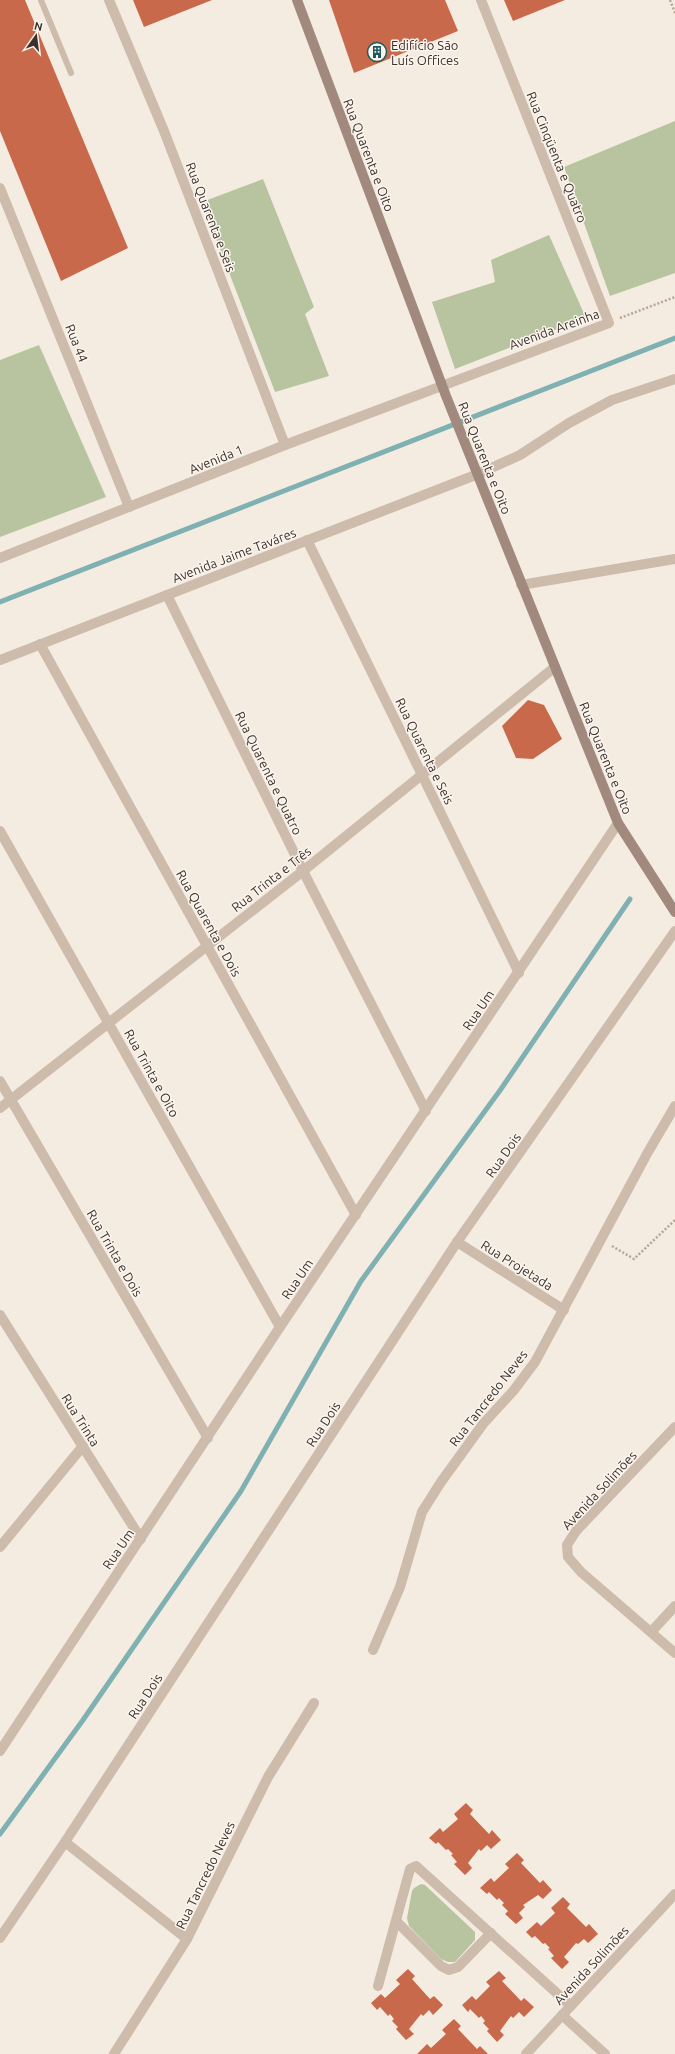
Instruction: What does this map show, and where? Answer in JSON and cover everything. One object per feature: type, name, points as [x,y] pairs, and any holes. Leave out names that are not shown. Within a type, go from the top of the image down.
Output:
[{"type":"main road","name":"Rua Quarenta e Oito","points":[[297,0],[446,396],[618,823],[673,905]]},
{"type":"street","name":"Rua Quarenta e Seis","points":[[109,0],[164,131],[285,445]]},
{"type":"street","name":"Rua Cinqüenta e Quatro","points":[[481,0],[609,323]]},
{"type":"street","name":"Rua 44","points":[[0,188],[129,507]]},
{"type":"street","name":"Avenida Areinha","points":[[442,385],[609,323]]},
{"type":"street","name":"Avenida Jaime Taváres","points":[[0,660],[478,474],[520,456],[569,423],[612,400],[675,379]]},
{"type":"street","name":"Avenida 1","points":[[0,558],[285,445],[442,385]]},
{"type":"street","name":"Rua Quarenta e Seis","points":[[307,540],[519,973]]},
{"type":"street","points":[[521,585],[675,559]]},
{"type":"street","name":"Rua Quarenta e Quatro","points":[[167,595],[303,871],[426,1111]]},
{"type":"street","name":"Rua Quarenta e Dois","points":[[40,644],[356,1215]]},
{"type":"street","name":"Rua Trinta e Três","points":[[0,1108],[303,871],[554,667]]},
{"type":"street","name":"Rua Um","points":[[0,1751],[280,1327],[519,973],[618,823]]},
{"type":"street","name":"Rua Trinta e Oito","points":[[0,831],[280,1327]]},
{"type":"street","name":"Rua Dois","points":[[0,1938],[65,1842],[457,1242],[675,931]]},
{"type":"street","name":"Rua Trinta e Dois","points":[[0,1081],[208,1438]]},
{"type":"street","name":"Rua Tancredo Neves","points":[[373,1650],[400,1587],[422,1512],[441,1482],[483,1424],[514,1390],[534,1362],[675,1106]]},
{"type":"street","name":"Rua Projetada","points":[[457,1242],[564,1310]]},
{"type":"street","name":"Rua Trinta","points":[[0,1317],[141,1539]]},
{"type":"street","name":"Avenida Solimões","points":[[675,1427],[576,1531],[567,1545],[568,1557],[581,1572],[652,1631],[675,1653]]},
{"type":"street","points":[[0,1547],[83,1446]]},
{"type":"street","points":[[652,1631],[675,1606]]},
{"type":"street","name":"Rua Tancredo Neves","points":[[114,2054],[187,1939],[268,1777],[314,1704]]},
{"type":"street","points":[[65,1842],[187,1939]]},
{"type":"street","points":[[378,1986],[397,1922],[410,1869],[416,1866],[571,2006]]},
{"type":"street","name":"Avenida Solimões","points":[[526,2054],[675,1894]]},
{"type":"street","points":[[397,1922],[441,1966],[449,1970],[458,1967],[491,1933]]},
{"type":"street","points":[[562,2015],[605,2054]]},
{"type":"lane","points":[[41,0],[71,73]]},
{"type":"path","points":[[670,0],[675,13]]},
{"type":"path","name":"Avenida Areinha","points":[[609,323],[675,298]]},
{"type":"path","points":[[601,1240],[634,1259],[675,1220]]},
{"type":"green space","points":[[675,121],[675,273],[610,296],[564,167]]},
{"type":"green space","points":[[263,179],[314,307],[305,314],[329,376],[275,392],[202,202]]},
{"type":"green space","points":[[549,235],[586,318],[455,369],[432,302],[495,282],[491,260]]},
{"type":"green space","points":[[39,345],[106,497],[0,537],[0,360]]},
{"type":"green space","points":[[421,1884],[425,1885],[475,1932],[475,1940],[455,1962],[448,1962],[441,1959],[409,1926],[407,1918],[412,1891]]},
{"type":"building","points":[[0,0],[25,0],[128,248],[61,281],[0,131]]},
{"type":"building","points":[[133,0],[212,0],[144,27]]},
{"type":"building","name":"Edifício São Luís Offices","points":[[329,0],[445,0],[458,31],[354,73]]},
{"type":"building","points":[[504,0],[565,0],[513,21]]},
{"type":"building","points":[[528,700],[544,705],[562,739],[533,759],[516,758],[502,726]]},
{"type":"building","points":[[466,1803],[473,1810],[470,1814],[489,1834],[492,1830],[501,1840],[491,1849],[487,1845],[481,1851],[479,1849],[468,1863],[472,1868],[465,1875],[454,1864],[457,1862],[451,1855],[453,1854],[448,1849],[446,1850],[438,1842],[436,1844],[429,1838],[440,1828],[443,1832],[458,1819],[454,1814]]},
{"type":"building","points":[[517,1853],[524,1860],[521,1863],[540,1883],[543,1880],[552,1890],[543,1899],[538,1895],[523,1905],[525,1907],[519,1913],[523,1918],[516,1924],[505,1914],[508,1911],[502,1905],[504,1903],[499,1898],[497,1900],[489,1892],[487,1894],[480,1888],[491,1878],[494,1882],[509,1868],[505,1864]]},
{"type":"building","points":[[563,1897],[570,1904],[567,1908],[586,1927],[589,1924],[598,1934],[588,1943],[584,1939],[578,1944],[576,1943],[564,1957],[569,1962],[562,1969],[551,1958],[554,1956],[548,1949],[550,1948],[545,1943],[543,1944],[535,1936],[532,1938],[526,1932],[537,1922],[541,1926],[555,1913],[551,1908]]},
{"type":"building","points":[[408,1969],[415,1976],[412,1979],[430,1999],[434,1996],[443,2005],[433,2015],[429,2010],[423,2016],[421,2014],[409,2029],[414,2034],[406,2040],[396,2029],[398,2027],[392,2021],[394,2019],[390,2014],[388,2016],[380,2007],[377,2010],[371,2003],[381,1994],[385,1998],[400,1984],[396,1980]]},
{"type":"building","points":[[499,1971],[506,1978],[502,1981],[521,2001],[524,1998],[534,2007],[524,2017],[519,2012],[513,2018],[511,2016],[500,2031],[504,2035],[497,2042],[487,2031],[489,2029],[483,2023],[485,2021],[481,2016],[479,2018],[470,2009],[468,2012],[462,2005],[472,1996],[476,2000],[490,1986],[486,1982]]},
{"type":"building","points":[[454,2019],[461,2026],[458,2029],[477,2049],[480,2046],[488,2054],[417,2054],[427,2044],[431,2048],[446,2034],[442,2030]]},
{"type":"waterway","points":[[0,602],[675,338]]},
{"type":"waterway","points":[[0,1834],[83,1720],[241,1491],[361,1281],[501,1089],[630,899]]},
{"type":"place","name":"Edifício São Luís Offices","points":[[377,52]]}]
